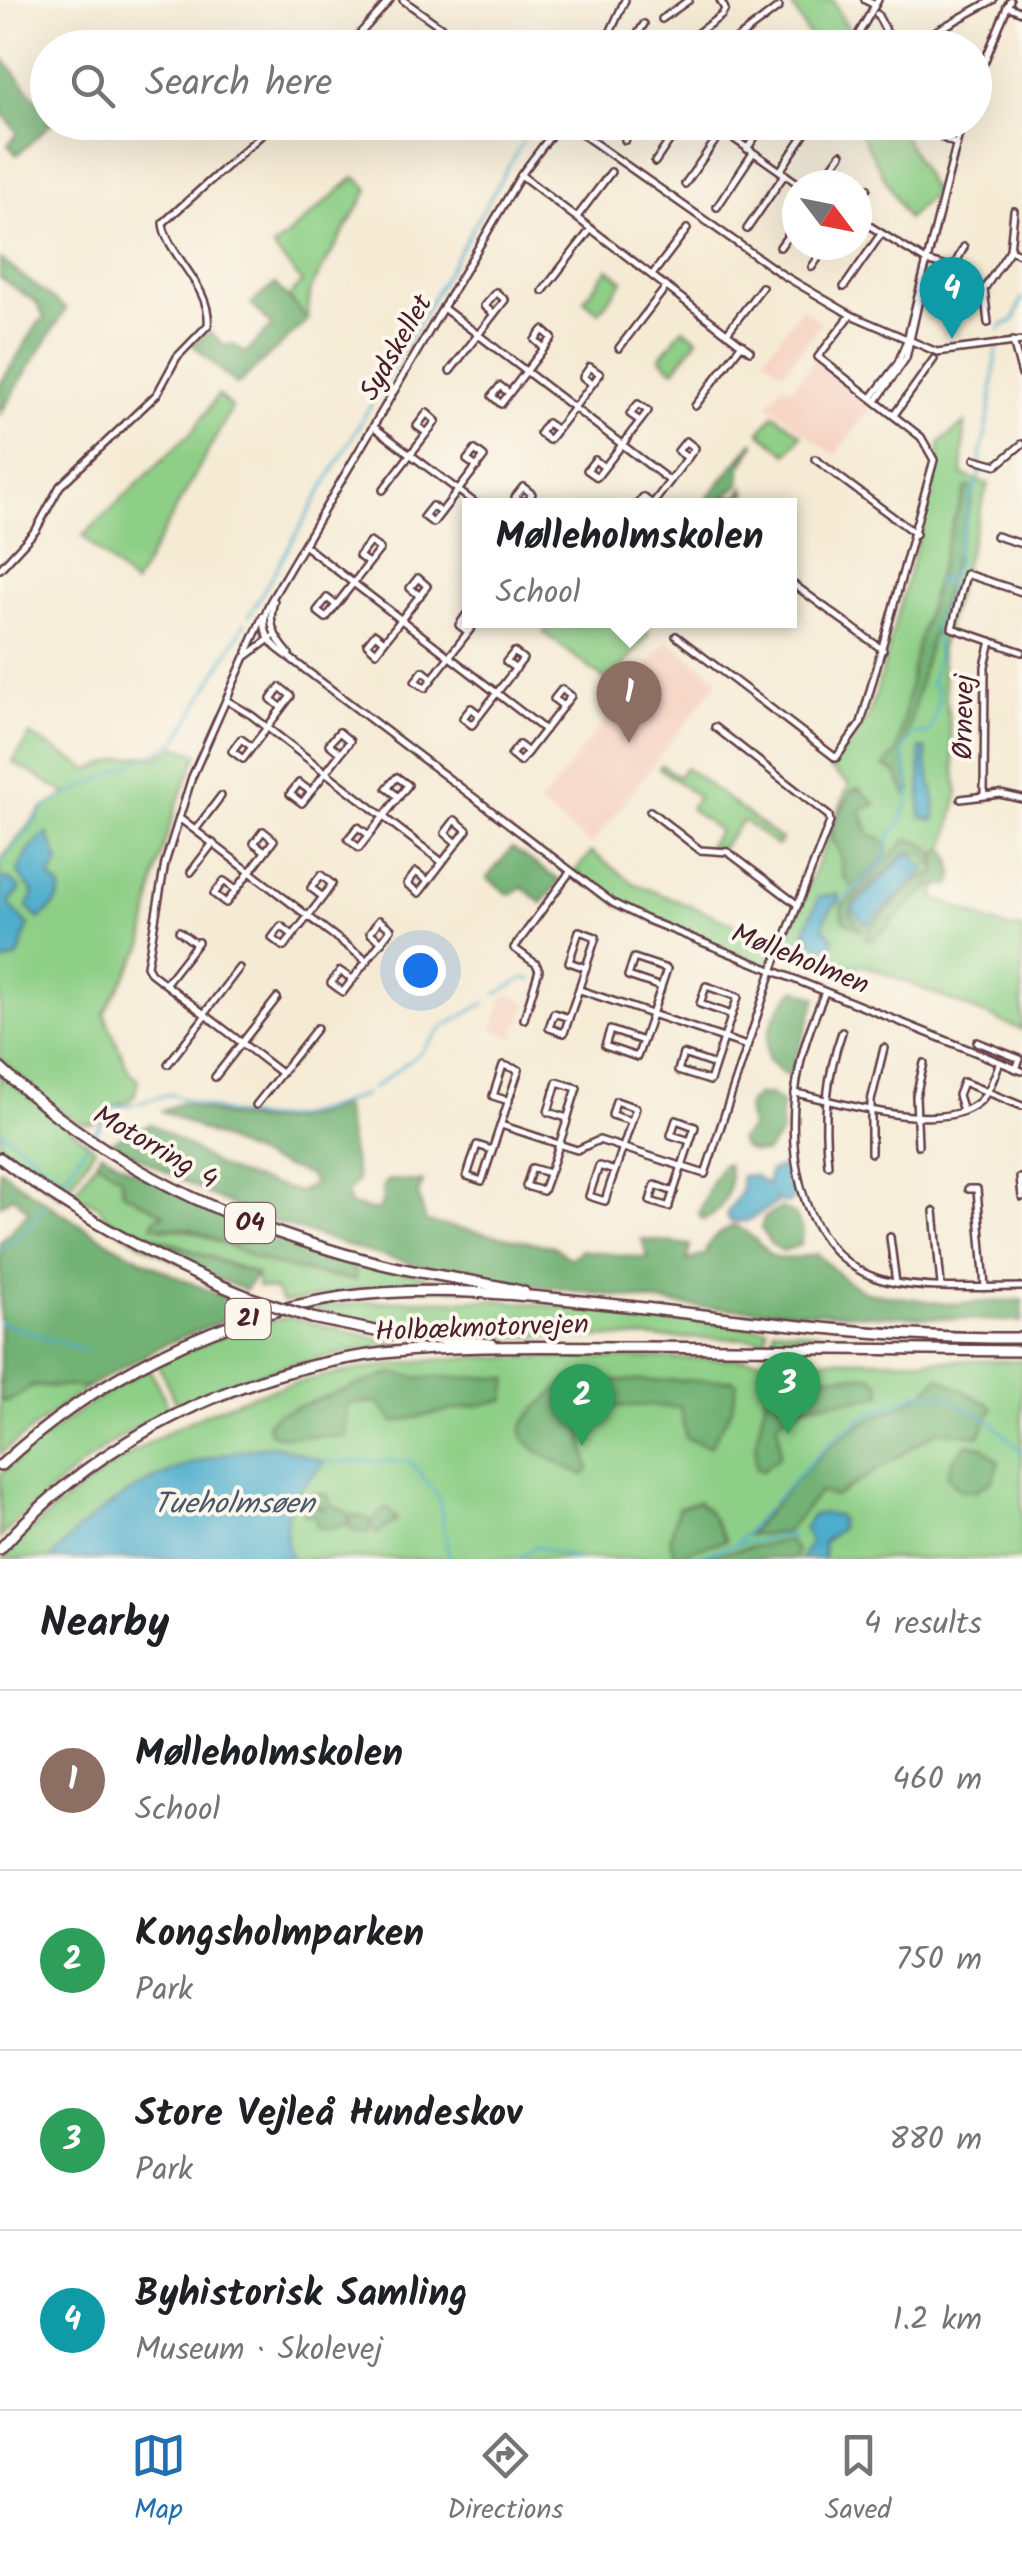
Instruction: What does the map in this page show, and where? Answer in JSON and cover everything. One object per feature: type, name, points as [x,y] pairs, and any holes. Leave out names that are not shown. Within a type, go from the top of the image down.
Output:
[{"type":"highway","name":"Motorring 4","points":[[0,1068],[87,1138],[158,1181],[219,1210],[355,1257],[536,1296]]},
{"type":"highway","name":"O4","points":[[0,1158],[114,1234],[252,1298],[312,1318],[394,1335],[502,1346]]},
{"type":"highway","name":"Holbækmotorvejen","points":[[0,1466],[100,1388],[177,1347],[238,1322],[307,1304],[378,1294],[536,1296],[877,1332],[1022,1338]]},
{"type":"highway","name":"Holbækmotorvejen","points":[[0,1549],[55,1496],[154,1427],[210,1399],[282,1374],[347,1359],[502,1346],[1022,1351]]},
{"type":"street","points":[[363,30],[390,0]]},
{"type":"street","points":[[403,0],[445,30]]},
{"type":"street","points":[[613,30],[624,0]]},
{"type":"street","points":[[662,19],[689,0]]},
{"type":"street","points":[[701,30],[722,15],[725,9],[720,0]]},
{"type":"street","points":[[861,30],[876,3],[865,0]]},
{"type":"street","points":[[938,30],[993,0]]},
{"type":"street","points":[[992,43],[1008,3],[1022,12]]},
{"type":"street","points":[[750,30],[780,8]]},
{"type":"street","points":[[876,14],[885,30]]},
{"type":"street","points":[[640,30],[644,24]]},
{"type":"street","points":[[0,569],[30,538],[60,486],[157,394],[177,357],[205,330],[209,316],[187,266],[166,239],[163,222],[256,140]]},
{"type":"street","name":"Sydskellet","points":[[165,984],[147,966],[154,911],[178,818],[245,657],[277,593],[545,140]]},
{"type":"street","points":[[593,140],[783,275],[850,315],[942,352],[1022,341]]},
{"type":"street","points":[[655,162],[670,140]]},
{"type":"street","points":[[686,184],[716,140]]},
{"type":"street","points":[[735,140],[782,173],[747,229]]},
{"type":"street","points":[[717,207],[756,140]]},
{"type":"street","points":[[784,170],[801,140]]},
{"type":"street","points":[[947,140],[956,144]]},
{"type":"street","points":[[874,399],[904,364],[957,140]]},
{"type":"street","points":[[830,170],[841,154]]},
{"type":"street","points":[[576,218],[611,172]]},
{"type":"street","points":[[521,176],[750,351]]},
{"type":"street","points":[[988,323],[984,289],[1010,250],[1014,211]]},
{"type":"street","points":[[872,228],[926,261],[952,270],[984,289]]},
{"type":"street","points":[[544,291],[591,229]]},
{"type":"street","points":[[652,276],[687,230]]},
{"type":"street","points":[[844,288],[881,234]]},
{"type":"street","points":[[952,270],[964,247]]},
{"type":"street","points":[[1010,250],[1022,254]]},
{"type":"street","points":[[812,266],[816,260]]},
{"type":"street","points":[[619,348],[666,287]]},
{"type":"street","points":[[727,333],[762,287]]},
{"type":"street","points":[[443,308],[670,481]]},
{"type":"street","points":[[450,371],[494,314]]},
{"type":"street","points":[[676,636],[836,758],[863,718],[934,460],[921,437],[818,357],[850,315]]},
{"type":"street","points":[[1013,341],[1022,374]]},
{"type":"street","points":[[695,406],[742,344]]},
{"type":"street","points":[[509,394],[544,348]]},
{"type":"street","points":[[894,415],[934,359]]},
{"type":"street","points":[[557,430],[592,384]]},
{"type":"street","points":[[604,467],[640,421]]},
{"type":"street","points":[[374,428],[468,498]]},
{"type":"street","points":[[383,490],[427,433]]},
{"type":"street","points":[[979,459],[998,465],[1022,444]]},
{"type":"street","points":[[657,498],[688,458]]},
{"type":"street","points":[[815,459],[916,534]]},
{"type":"street","points":[[441,513],[476,467]]},
{"type":"street","points":[[996,536],[1022,544]]},
{"type":"street","points":[[305,546],[545,730]]},
{"type":"street","points":[[336,605],[368,563]]},
{"type":"street","points":[[1022,592],[966,574],[952,628],[1022,652]]},
{"type":"street","points":[[797,586],[883,650]]},
{"type":"street","name":"Sydskellet","points":[[245,657],[272,637],[271,612],[277,593]]},
{"type":"street","points":[[384,642],[420,596]]},
{"type":"street","points":[[265,614],[272,637]]},
{"type":"street","points":[[462,628],[468,632]]},
{"type":"street","points":[[432,678],[471,628]]},
{"type":"street","name":"Mølleholmen","points":[[272,637],[298,663],[570,872],[627,911],[1019,1070]]},
{"type":"street","name":"Ørnevej","points":[[984,794],[985,666],[991,641]]},
{"type":"street","points":[[480,715],[516,669]]},
{"type":"street","points":[[226,700],[268,727],[442,862]]},
{"type":"street","points":[[528,752],[563,706]]},
{"type":"street","points":[[252,748],[282,708]]},
{"type":"street","points":[[500,1125],[577,1150],[596,1140],[705,1174],[772,971],[830,822],[829,816],[715,727]]},
{"type":"street","points":[[310,791],[340,753]]},
{"type":"street","points":[[961,799],[984,794],[1022,799]]},
{"type":"street","points":[[196,829],[221,796]]},
{"type":"street","points":[[369,835],[398,797]]},
{"type":"street","points":[[650,812],[704,851],[728,852],[798,905]]},
{"type":"street","points":[[178,818],[368,960]]},
{"type":"street","points":[[428,881],[468,830],[455,820],[445,833],[458,842]]},
{"type":"street","points":[[191,872],[213,843]]},
{"type":"street","points":[[236,890],[265,852]]},
{"type":"street","points":[[524,1019],[539,970],[514,948],[570,872]]},
{"type":"street","points":[[293,935],[322,897]]},
{"type":"street","points":[[179,931],[197,943],[165,984],[281,1073]]},
{"type":"street","points":[[569,1018],[579,990],[596,937],[579,932],[569,962],[586,968]]},
{"type":"street","points":[[352,980],[382,942]]},
{"type":"street","points":[[643,1041],[610,1030],[604,1046],[638,1058],[667,970],[634,958],[628,976],[661,987]]},
{"type":"street","points":[[168,1064],[239,968]]},
{"type":"street","points":[[715,1065],[683,1054],[678,1071],[710,1082],[715,1065],[732,1015],[738,996],[706,986],[700,1004],[732,1015]]},
{"type":"street","points":[[579,990],[748,1046]]},
{"type":"street","points":[[825,992],[806,1044],[795,1093],[797,1164],[821,1236],[864,1274],[896,1283],[1022,1287]]},
{"type":"street","points":[[215,1077],[277,998]]},
{"type":"street","points":[[256,1105],[316,1028]]},
{"type":"street","points":[[828,1166],[826,1099],[842,1032]]},
{"type":"street","points":[[977,1042],[1020,1059],[1019,1070]]},
{"type":"street","points":[[872,1154],[870,1108],[884,1048]]},
{"type":"street","points":[[795,1093],[915,1116],[963,1112],[980,1102],[1007,1054]]},
{"type":"street","points":[[918,1144],[916,1096],[924,1063]]},
{"type":"street","points":[[492,1150],[477,1145],[467,1176],[482,1181],[508,1101],[518,1070],[503,1065],[493,1096],[508,1101]]},
{"type":"street","points":[[549,1174],[532,1168],[526,1186],[543,1192],[568,1118],[577,1088],[558,1082],[548,1112],[568,1118]]},
{"type":"street","points":[[963,1112],[958,1095],[963,1082],[1022,1106]]},
{"type":"street","points":[[614,1171],[598,1166],[588,1196],[604,1201],[636,1108],[616,1101],[612,1115],[631,1121]]},
{"type":"street","points":[[674,1192],[655,1186],[650,1201],[668,1207],[674,1192],[695,1127],[676,1120],[671,1135],[690,1141]]},
{"type":"street","points":[[1020,1178],[1022,1196]]},
{"type":"street","points":[[968,1189],[977,1189],[985,1286]]},
{"type":"street","points":[[934,1211],[941,1286]]},
{"type":"street","points":[[890,1236],[896,1283]]},
{"type":"shaded area","points":[[934,266],[961,279],[947,315],[926,308]]},
{"type":"shaded area","points":[[802,308],[821,323],[784,372],[764,357]]},
{"type":"shaded area","points":[[815,358],[875,404],[835,455],[768,404],[783,385],[792,389]]},
{"type":"shaded area","points":[[667,640],[719,680],[591,845],[539,805]]},
{"type":"shaded area","points":[[508,994],[528,1003],[513,1038],[493,1029]]},
{"type":"green space","points":[[789,0],[833,0],[849,30],[806,30]]},
{"type":"green space","points":[[0,54],[30,92],[30,140],[33,140],[17,155],[8,145],[18,133],[0,110]]},
{"type":"green space","points":[[864,140],[906,140],[934,193],[907,219]]},
{"type":"green space","points":[[355,177],[369,189],[311,288],[307,318],[289,297],[302,282],[273,248]]},
{"type":"green space","points":[[0,259],[66,309],[0,414],[0,384],[39,322],[45,319],[36,302],[0,278]]},
{"type":"green space","points":[[608,269],[623,281],[599,312],[584,300]]},
{"type":"green space","points":[[275,284],[308,320],[237,385],[192,344],[210,332],[225,346],[233,344],[245,353],[272,326],[251,304]]},
{"type":"green space","points":[[683,328],[698,339],[674,370],[660,358]]},
{"type":"green space","points":[[218,395],[232,408],[134,585],[83,536],[194,430]]},
{"type":"green space","points":[[774,414],[802,435],[787,454],[760,432]]},
{"type":"green space","points":[[965,423],[962,475],[988,484],[940,649],[958,795],[934,898],[1008,929],[1022,928],[1022,1030],[867,966],[852,966],[787,940],[849,784],[830,769],[867,719],[876,693],[937,470],[940,443]]},
{"type":"green space","points":[[755,443],[741,467],[740,484],[724,497],[738,496],[744,487],[747,494],[742,498],[708,497]]},
{"type":"green space","points":[[967,486],[973,488],[972,498],[924,664],[903,754],[911,791],[907,795],[896,773],[884,766],[897,752],[916,650]]},
{"type":"green space","points":[[548,628],[641,628],[649,634],[609,683],[544,633]]},
{"type":"green space","points":[[30,735],[90,770],[124,758],[153,758],[177,746],[198,754],[157,869],[143,947],[104,1013],[129,1072],[138,1079],[136,1092],[130,1100],[90,1124],[56,1108],[0,1058],[0,861],[42,809],[67,794],[13,762]]},
{"type":"green space","points":[[662,765],[678,777],[685,767],[781,840],[777,846],[743,820],[722,847],[707,848],[719,831],[690,808],[698,797],[659,768]]},
{"type":"green space","points":[[858,788],[876,804],[861,810],[869,834],[879,837],[888,847],[887,855],[853,888],[843,876],[839,851],[832,838],[834,822],[852,791]]},
{"type":"green space","points":[[908,839],[932,850],[934,865],[929,865],[925,854],[907,852],[854,901],[850,913],[861,931],[843,920],[841,908]]},
{"type":"green space","points":[[512,848],[560,881],[542,903],[522,887],[510,895],[487,878]]},
{"type":"green space","points":[[942,849],[952,862],[951,885],[929,887],[873,941],[865,938],[867,931],[916,881],[935,873]]},
{"type":"green space","points":[[592,852],[633,883],[779,942],[769,967],[623,907],[575,871]]},
{"type":"green space","points":[[796,989],[817,998],[790,1074],[783,1074],[768,1060],[768,1040],[777,1012]]},
{"type":"green space","points":[[0,1074],[95,1148],[62,1198],[0,1152]]},
{"type":"green space","points":[[757,1095],[770,1095],[781,1103],[781,1134],[765,1153],[749,1151],[739,1140],[750,1129],[747,1105]]},
{"type":"green space","points":[[182,1102],[223,1115],[262,1120],[301,1118],[343,1106],[357,1181],[347,1193],[349,1205],[378,1211],[383,1200],[382,1188],[388,1180],[423,1182],[418,1194],[426,1222],[555,1247],[570,1259],[582,1250],[648,1259],[642,1239],[690,1245],[687,1261],[705,1255],[712,1240],[735,1225],[775,1258],[817,1254],[845,1280],[866,1292],[947,1304],[1022,1300],[1022,1322],[696,1307],[464,1276],[371,1253],[222,1201],[110,1142],[151,1124],[232,1172],[298,1192],[314,1184],[310,1176],[162,1111]]},
{"type":"green space","points":[[101,1152],[224,1214],[354,1261],[356,1280],[263,1261],[191,1229],[152,1226],[164,1214],[123,1192],[120,1176],[96,1161]]},
{"type":"green space","points":[[96,1161],[120,1176],[123,1192],[165,1215],[161,1229],[201,1234],[263,1261],[309,1273],[355,1280],[354,1261],[483,1289],[365,1288],[284,1303],[275,1290],[258,1287],[256,1274],[113,1221],[99,1206],[73,1194]]},
{"type":"green space","points":[[723,1164],[727,1164],[729,1172],[725,1198],[716,1212],[702,1220],[699,1213]]},
{"type":"green space","points":[[0,1169],[121,1249],[254,1308],[163,1345],[88,1387],[32,1386],[8,1402],[0,1400],[0,1243],[29,1211],[13,1196],[0,1205]]},
{"type":"green space","points":[[781,1208],[794,1214],[803,1231],[800,1245],[783,1251],[771,1244],[761,1228],[764,1218]]},
{"type":"green space","points":[[113,1221],[256,1275],[245,1290],[156,1251],[106,1222]]},
{"type":"green space","points":[[406,1300],[496,1300],[767,1328],[766,1339],[478,1336],[365,1324],[311,1309]]},
{"type":"green space","points":[[289,1317],[401,1344],[286,1366],[177,1405],[157,1363],[240,1328]]},
{"type":"green space","points":[[774,1328],[863,1338],[863,1341],[772,1340]]},
{"type":"green space","points":[[470,1357],[1022,1361],[1022,1559],[3,1559],[51,1512],[128,1455],[219,1408],[314,1378]]},
{"type":"green space","points":[[149,1368],[170,1409],[123,1435],[80,1467],[0,1538],[0,1475],[71,1417]]},
{"type":"green space","points":[[392,1373],[508,1378],[505,1400],[393,1422],[378,1402],[347,1404],[345,1437],[270,1433],[268,1422],[277,1414]]},
{"type":"green space","points":[[769,1376],[870,1376],[880,1383],[882,1394],[813,1404],[788,1414],[778,1423],[780,1456],[762,1471],[756,1469],[756,1446]]},
{"type":"green space","points":[[939,1377],[993,1407],[979,1436],[938,1431],[835,1497],[820,1492],[785,1533],[748,1535],[828,1448],[860,1425],[919,1396]]},
{"type":"green space","points":[[567,1381],[737,1383],[732,1408],[710,1447],[686,1438],[680,1407],[622,1406],[596,1414],[584,1437],[589,1469],[584,1475],[536,1450],[523,1435],[528,1417]]},
{"type":"green space","points":[[32,1386],[88,1387],[0,1454],[0,1400],[8,1402]]},
{"type":"green space","points":[[967,1444],[983,1447],[999,1462],[993,1480],[975,1491],[960,1490],[947,1476],[953,1459]]},
{"type":"green space","points":[[314,1493],[328,1495],[329,1503],[348,1513],[348,1524],[329,1529],[316,1526],[316,1517],[304,1514],[307,1507],[324,1509],[311,1498]]},
{"type":"green space","points":[[698,1501],[726,1540],[675,1556],[670,1540],[678,1508]]},
{"type":"green space","points":[[386,1507],[397,1520],[377,1534],[370,1525],[368,1533],[350,1527],[352,1515],[369,1519],[370,1524]]},
{"type":"green space","points":[[787,1540],[797,1551],[794,1559],[690,1559]]},
{"type":"water","points":[[920,748],[926,750],[935,802],[934,820],[921,817]]},
{"type":"water","points":[[48,834],[59,862],[50,877],[61,888],[54,906],[39,919],[27,908],[34,894],[18,873],[30,850]]},
{"type":"water","points":[[909,851],[926,870],[867,925],[851,909]]},
{"type":"water","points":[[0,879],[8,879],[19,887],[20,891],[10,901],[11,907],[29,926],[17,958],[0,963]]},
{"type":"water","points":[[837,894],[841,903],[836,903],[826,916],[823,928],[833,937],[833,946],[822,948],[805,930],[819,897]]},
{"type":"water","points":[[781,1167],[789,1175],[795,1196],[790,1203],[775,1198],[776,1204],[747,1221],[730,1222],[726,1215],[741,1191],[741,1176],[754,1175],[767,1185],[770,1171]]},
{"type":"water","name":"Tueholmsøen","points":[[275,1445],[325,1462],[296,1495],[287,1516],[291,1559],[50,1559],[97,1514],[152,1481],[211,1458]]},
{"type":"water","points":[[812,1515],[837,1515],[840,1529],[823,1542],[824,1559],[801,1559],[810,1543],[804,1529]]},
{"type":"waterway","points":[[249,616],[524,140]]},
{"type":"waterway","points":[[1000,331],[1003,325],[1014,321],[1022,298]]},
{"type":"waterway","points":[[841,901],[884,861],[889,835],[899,825],[909,799],[903,755],[906,743],[931,729],[939,698],[937,687],[931,684],[938,658],[935,623],[951,588],[937,580],[951,577],[979,476],[997,346]]},
{"type":"waterway","points":[[0,863],[48,805],[176,742],[245,623]]},
{"type":"waterway","points":[[496,994],[525,978],[532,980]]},
{"type":"waterway","points":[[372,1089],[420,1053],[444,1027],[485,1003]]},
{"type":"waterway","points":[[179,1097],[230,1114],[273,1118],[315,1112],[365,1094]]},
{"type":"waterway","points":[[138,1103],[176,1096]]},
{"type":"waterway","points":[[94,1134],[114,1107],[134,1104]]},
{"type":"waterway","points":[[0,1130],[64,1179]]},
{"type":"waterway","points":[[58,1187],[87,1144]]},
{"type":"waterway","points":[[0,1249],[23,1233],[46,1204]]},
{"type":"waterway","points":[[0,1322],[86,1351]]},
{"type":"waterway","points":[[773,1503],[832,1440],[869,1414],[923,1392],[941,1395],[990,1421],[1022,1452]]},
{"type":"waterway","points":[[343,1462],[410,1461],[439,1498],[449,1559]]},
{"type":"waterway","points":[[325,1462],[340,1462]]},
{"type":"waterway","points":[[689,1559],[736,1544],[768,1508]]},
{"type":"waterway","points":[[737,1544],[788,1535],[793,1539]]},
{"type":"waterway","points":[[518,1559],[536,1546],[576,1559]]},
{"type":"place","name":"Byhistorisk Samling","points":[[952,339]]},
{"type":"place","name":"Mølleholmskolen","points":[[629,743]]},
{"type":"place","name":"Store Vejleå Hundeskov","points":[[788,1434]]},
{"type":"place","name":"Kongsholmparken","points":[[582,1446]]}]
